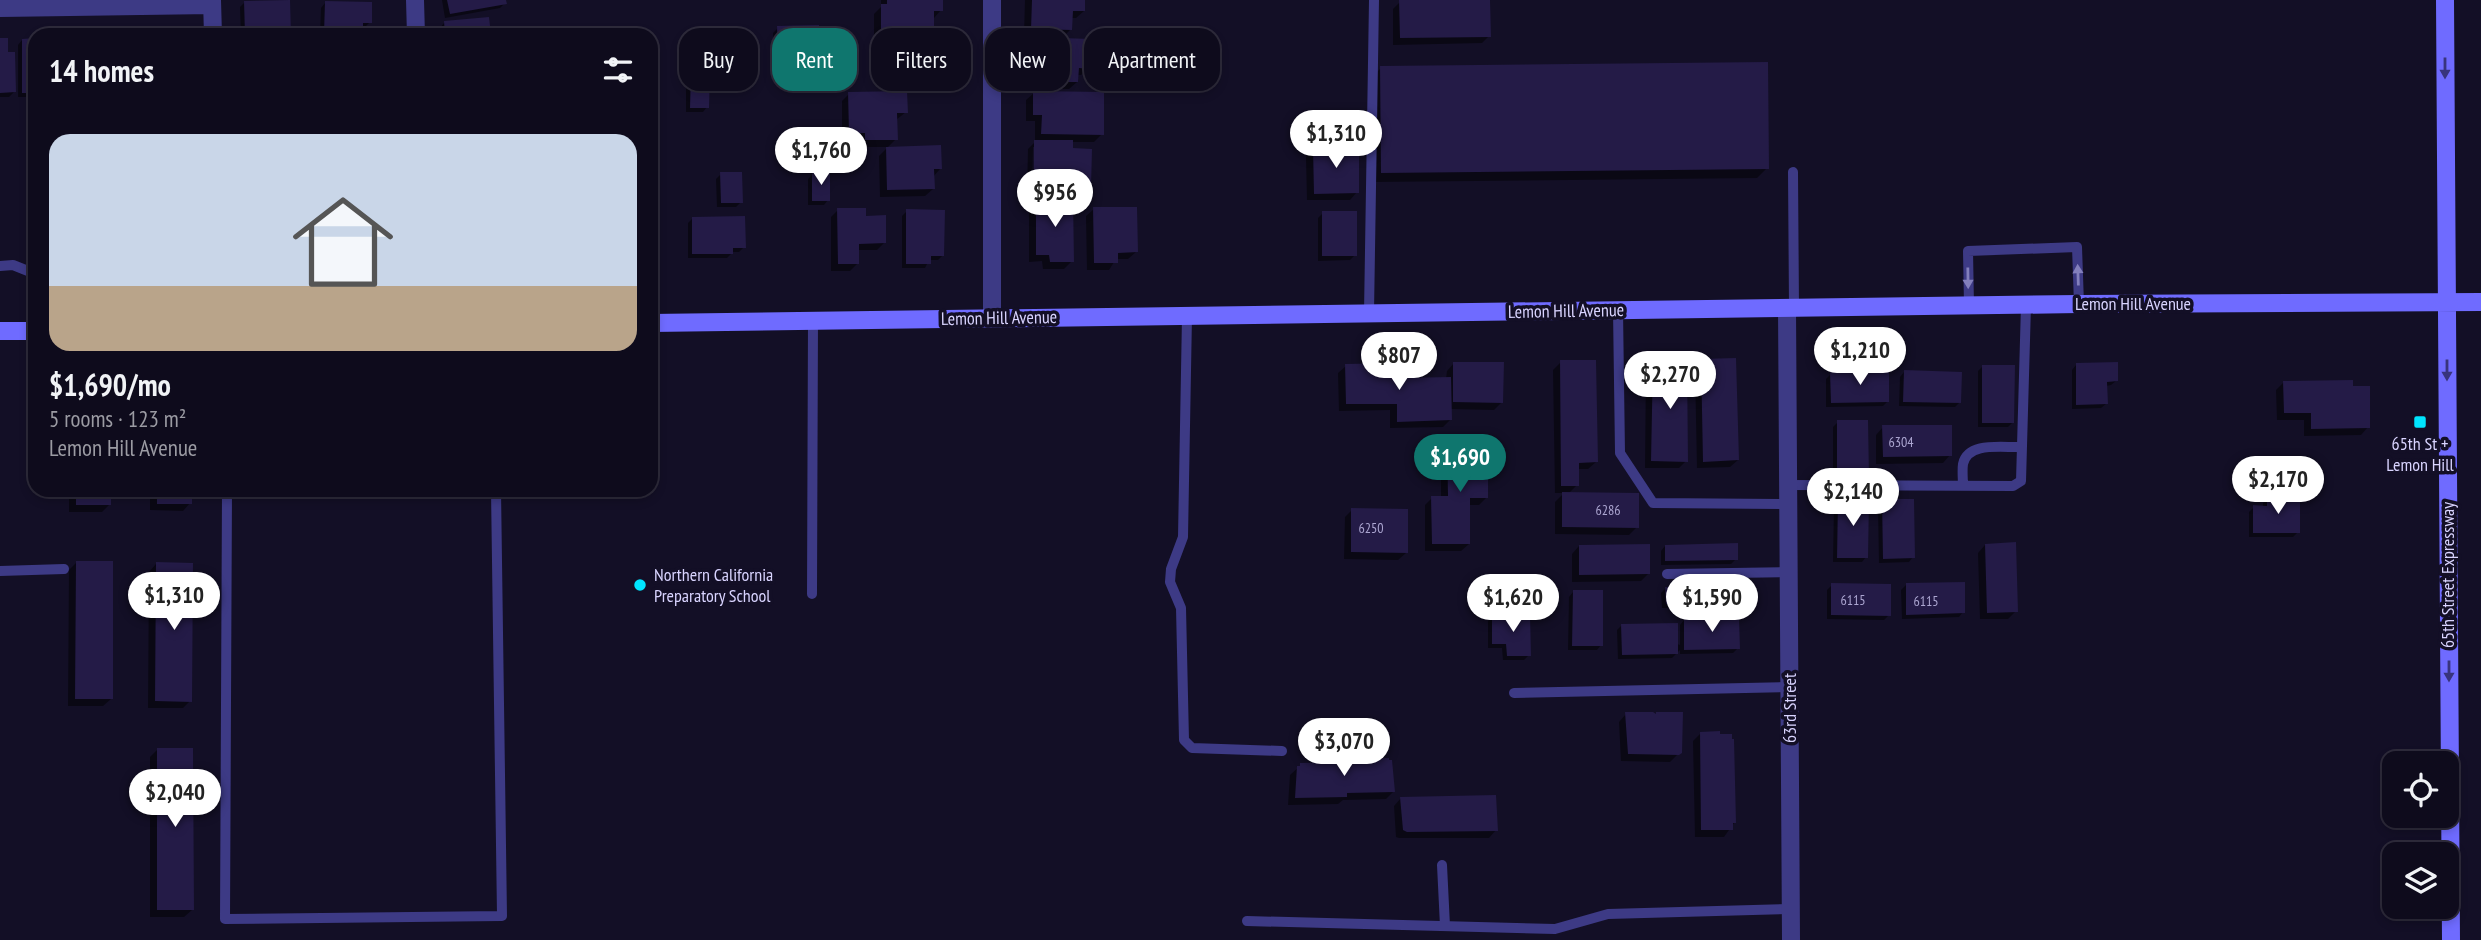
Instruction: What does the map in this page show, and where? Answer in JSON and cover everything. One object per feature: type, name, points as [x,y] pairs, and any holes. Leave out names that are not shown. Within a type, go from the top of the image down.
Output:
[{"type":"street","points":[[415,0],[416,28]]},
{"type":"street","points":[[992,0],[992,318]]},
{"type":"street","name":"65th Street Expressway","points":[[2445,0],[2451,940]]},
{"type":"street","points":[[0,8],[212,2],[213,28]]},
{"type":"street","name":"Lemon Hill Avenue","points":[[658,323],[1969,305],[2481,302]]},
{"type":"street","name":"63rd Street","points":[[1791,308],[1788,485],[1791,940]]},
{"type":"street","points":[[0,331],[28,331]]},
{"type":"lane","points":[[1369,313],[1374,0]]},
{"type":"lane","points":[[1791,308],[1793,172]]},
{"type":"lane","points":[[1969,305],[1968,251],[2077,247],[2079,304]]},
{"type":"lane","points":[[0,265],[13,265],[28,271]]},
{"type":"lane","points":[[1788,485],[2013,486],[2021,481],[2026,305]]},
{"type":"lane","points":[[1618,310],[1620,453],[1653,503],[1788,504]]},
{"type":"lane","points":[[1188,316],[1183,537],[1171,569],[1170,582],[1181,608],[1184,740],[1192,748],[1282,751]]},
{"type":"lane","points":[[813,320],[813,594]]},
{"type":"lane","points":[[1964,486],[1963,464],[1967,454],[1975,448],[2022,447]]},
{"type":"lane","points":[[227,497],[225,919],[502,916],[496,497]]},
{"type":"lane","points":[[0,570],[64,569]]},
{"type":"lane","points":[[1667,574],[1789,572]]},
{"type":"lane","points":[[1514,693],[1790,687]]},
{"type":"lane","points":[[1442,865],[1445,926]]},
{"type":"lane","points":[[1247,921],[1555,929],[1608,914],[1791,909]]},
{"type":"building","points":[[290,0],[291,28],[245,28],[244,1]]},
{"type":"building","points":[[447,0],[506,0],[507,4],[450,14]]},
{"type":"building","points":[[887,0],[943,0],[943,11],[934,11],[934,28],[881,28],[881,4],[887,4]]},
{"type":"building","points":[[1032,0],[1085,0],[1085,11],[1073,11],[1072,30],[1031,28]]},
{"type":"building","points":[[1399,0],[1490,0],[1491,37],[1400,38]]},
{"type":"building","points":[[325,1],[372,2],[372,23],[363,23],[363,28],[324,28]]},
{"type":"building","points":[[489,17],[490,28],[444,28],[444,21]]},
{"type":"building","points":[[819,25],[819,28],[777,28]]},
{"type":"building","points":[[562,26],[562,28],[528,28]]},
{"type":"building","points":[[0,38],[8,38],[8,52],[15,52],[16,92],[0,93]]},
{"type":"building","points":[[1070,38],[1084,39],[1084,68],[1079,68],[1078,82],[1070,82]]},
{"type":"building","points":[[22,39],[28,39],[28,93],[22,93]]},
{"type":"building","points":[[1768,62],[1769,169],[1381,173],[1380,66]]},
{"type":"building","points":[[690,91],[709,91],[709,108],[690,108]]},
{"type":"building","points":[[907,91],[908,113],[897,113],[898,140],[865,140],[865,133],[849,133],[848,92]]},
{"type":"building","points":[[1033,91],[1104,92],[1104,135],[1041,134],[1042,115],[1033,115]]},
{"type":"building","points":[[1034,140],[1073,140],[1073,148],[1092,149],[1091,188],[1034,188]]},
{"type":"building","points":[[941,145],[942,169],[934,169],[935,189],[887,190],[886,147]]},
{"type":"building","points":[[1359,147],[1359,193],[1314,194],[1313,148]]},
{"type":"building","points":[[720,172],[742,172],[743,203],[721,203]]},
{"type":"building","points":[[812,173],[830,173],[830,201],[812,201]]},
{"type":"building","points":[[1036,198],[1073,198],[1074,262],[1050,262],[1049,255],[1036,255]]},
{"type":"building","points":[[1093,207],[1137,207],[1138,252],[1118,253],[1118,263],[1094,263]]},
{"type":"building","points":[[837,208],[866,208],[866,216],[886,215],[886,243],[859,244],[859,264],[838,264]]},
{"type":"building","points":[[906,209],[945,210],[944,256],[931,256],[931,264],[906,264]]},
{"type":"building","points":[[1322,211],[1357,211],[1357,256],[1322,256]]},
{"type":"building","points":[[745,216],[746,248],[733,248],[733,254],[692,254],[692,217]]},
{"type":"building","points":[[1736,358],[1739,460],[1703,462],[1701,359]]},
{"type":"building","points":[[1653,359],[1687,359],[1688,462],[1651,461]]},
{"type":"building","points":[[1560,360],[1596,360],[1598,462],[1579,463],[1579,486],[1561,486]]},
{"type":"building","points":[[1453,362],[1504,362],[1503,403],[1453,402]]},
{"type":"building","points":[[2118,362],[2118,381],[2107,382],[2108,404],[2076,405],[2076,363]]},
{"type":"building","points":[[1398,363],[1398,378],[1451,377],[1452,420],[1397,422],[1397,404],[1346,404],[1345,364]]},
{"type":"building","points":[[1982,365],[2015,365],[2014,423],[1982,423]]},
{"type":"building","points":[[1904,370],[1962,372],[1961,403],[1903,402]]},
{"type":"building","points":[[1889,371],[1889,402],[1831,403],[1830,372]]},
{"type":"building","points":[[2353,380],[2353,386],[2370,386],[2370,428],[2311,429],[2311,413],[2284,413],[2283,381]]},
{"type":"building","points":[[1837,420],[1868,420],[1869,477],[1837,477]]},
{"type":"building","points":[[1882,425],[1952,425],[1952,456],[1883,457]]},
{"type":"building","points":[[1447,445],[1488,445],[1488,498],[1470,498],[1470,544],[1432,544],[1431,496],[1448,496]]},
{"type":"building","points":[[2253,457],[2307,458],[2307,474],[2253,474]]},
{"type":"building","points":[[1562,492],[1639,493],[1639,528],[1562,527]]},
{"type":"building","points":[[76,497],[111,497],[111,505],[76,505]]},
{"type":"building","points":[[157,497],[192,497],[192,504],[157,504]]},
{"type":"building","points":[[2267,497],[2300,497],[2300,533],[2253,533],[2253,505],[2267,506]]},
{"type":"building","points":[[1838,499],[1869,499],[1868,558],[1837,558]]},
{"type":"building","points":[[1882,499],[1914,499],[1915,558],[1883,559]]},
{"type":"building","points":[[1351,508],[1408,509],[1408,553],[1351,552]]},
{"type":"building","points":[[2016,542],[2018,612],[1987,613],[1985,544]]},
{"type":"building","points":[[1738,543],[1738,560],[1665,561],[1665,545]]},
{"type":"building","points":[[1650,544],[1650,574],[1579,575],[1579,545]]},
{"type":"building","points":[[76,561],[113,561],[113,699],[75,699]]},
{"type":"building","points":[[156,562],[193,563],[192,702],[155,701]]},
{"type":"building","points":[[1965,582],[1965,613],[1906,615],[1906,583]]},
{"type":"building","points":[[1831,583],[1891,584],[1891,616],[1831,615]]},
{"type":"building","points":[[1738,586],[1738,603],[1666,604],[1665,587]]},
{"type":"building","points":[[1573,590],[1603,590],[1603,646],[1572,646]]},
{"type":"building","points":[[1530,614],[1531,656],[1507,656],[1506,644],[1492,644],[1492,615]]},
{"type":"building","points":[[1684,618],[1739,618],[1740,649],[1684,650]]},
{"type":"building","points":[[1678,623],[1678,654],[1622,655],[1621,624]]},
{"type":"building","points":[[1625,712],[1683,712],[1682,753],[1628,754]]},
{"type":"building","points":[[1720,731],[1720,734],[1732,734],[1734,739],[1736,823],[1733,823],[1733,830],[1701,830],[1700,732]]},
{"type":"building","points":[[157,748],[193,748],[194,910],[157,910]]},
{"type":"building","points":[[1348,759],[1392,760],[1395,792],[1347,793],[1347,797],[1295,798],[1297,766],[1300,766],[1300,763],[1342,762],[1345,765]]},
{"type":"building","points":[[1496,795],[1498,831],[1403,830],[1400,797]]},
{"type":"place","name":"65th St + Lemon Hill","points":[[2420,422]]},
{"type":"place","name":"Northern California Preparatory School","points":[[640,585]]}]
